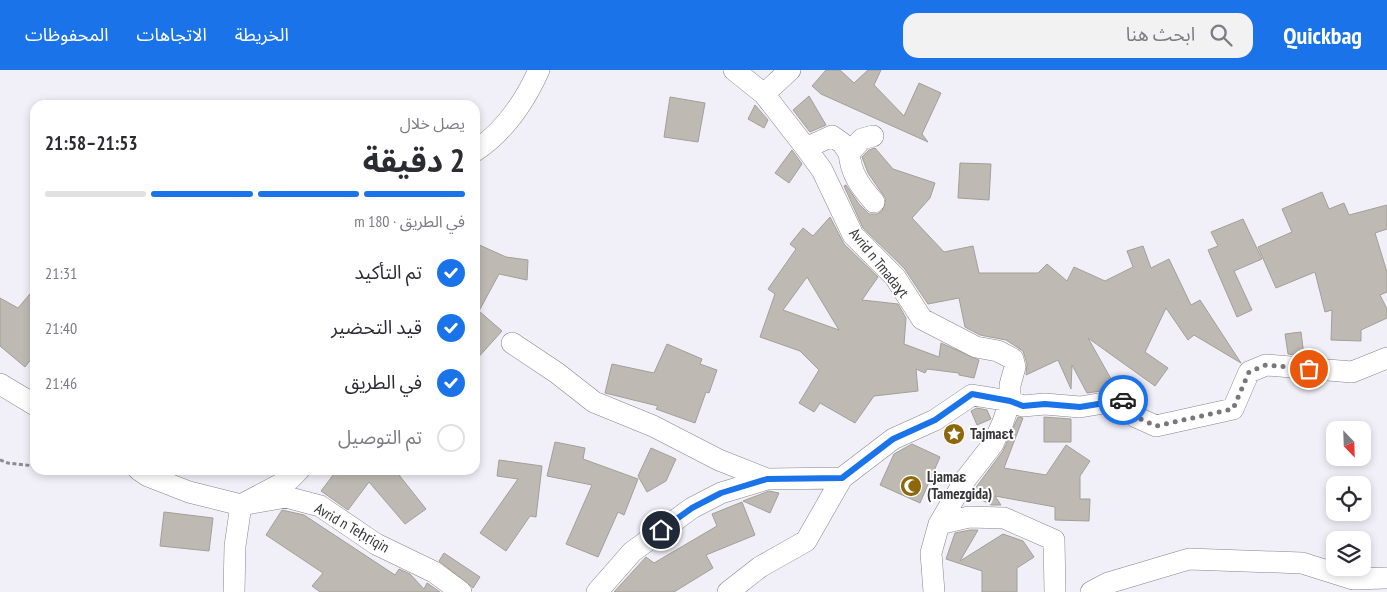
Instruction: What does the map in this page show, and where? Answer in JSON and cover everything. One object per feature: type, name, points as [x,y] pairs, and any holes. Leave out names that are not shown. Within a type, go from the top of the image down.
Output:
[{"type":"street","points":[[480,148],[486,144],[512,116],[532,86],[539,70]]},
{"type":"street","name":"Avrid n Tmadaɣt","points":[[734,70],[764,94],[806,148],[822,170],[852,235],[894,277],[922,319],[976,347],[998,351],[1013,359],[1015,367],[1010,385],[1010,401]]},
{"type":"street","points":[[764,94],[790,70]]},
{"type":"street","points":[[806,148],[832,136],[842,143],[849,153],[850,168],[859,184],[874,202]]},
{"type":"street","points":[[849,153],[862,139],[873,136]]},
{"type":"street","points":[[512,343],[557,372],[594,402],[653,426],[719,460],[767,479]]},
{"type":"street","points":[[728,592],[760,568],[806,541],[842,478],[893,439],[935,420],[972,394],[1010,401],[1023,406],[1045,404],[1080,407],[1122,400],[1136,417],[1156,426],[1233,409],[1249,372],[1266,365],[1352,372],[1387,358]]},
{"type":"street","points":[[0,384],[30,402]]},
{"type":"street","points":[[934,592],[931,553],[939,524],[965,480],[993,444],[1010,401]]},
{"type":"street","name":"Avrid n Teḥṛiqin","points":[[148,475],[189,492],[240,506],[286,497],[320,506],[376,544],[434,572],[461,592]]},
{"type":"street","points":[[234,592],[240,506],[294,475]]},
{"type":"street","points":[[597,592],[632,552],[692,508],[721,493],[767,479],[842,478]]},
{"type":"street","points":[[939,524],[969,517],[1004,518],[1054,540],[1055,592]]},
{"type":"street","points":[[1091,592],[1108,583],[1189,559],[1302,563],[1353,579],[1386,578]]},
{"type":"path","points":[[0,460],[8,463],[30,465]]},
{"type":"building","points":[[826,70],[840,70],[854,83],[868,70],[881,70],[874,85],[904,116],[919,83],[941,93],[922,134],[928,142],[821,94],[812,86]]},
{"type":"building","points":[[809,96],[826,125],[810,132],[793,110]]},
{"type":"building","points":[[670,97],[705,103],[698,142],[664,137]]},
{"type":"building","points":[[755,105],[768,120],[764,128],[748,119]]},
{"type":"building","points":[[875,148],[893,169],[935,183],[930,198],[912,218],[944,252],[973,246],[979,273],[1038,273],[1047,264],[1067,281],[1074,267],[1105,281],[1133,267],[1127,251],[1143,246],[1151,268],[1169,259],[1191,305],[1200,300],[1241,363],[1194,335],[1188,340],[1166,308],[1145,352],[1168,368],[1155,386],[1088,338],[1115,386],[1108,390],[1087,393],[1072,365],[1071,389],[1058,360],[1026,375],[1027,364],[1023,351],[1006,340],[980,335],[965,327],[959,298],[928,304],[904,268],[863,228],[844,186],[846,185],[859,204],[869,214],[877,214],[882,211],[886,199],[868,173],[862,157],[869,150]]},
{"type":"building","points":[[792,150],[802,164],[789,183],[775,173]]},
{"type":"building","points":[[960,163],[991,164],[989,200],[958,198]]},
{"type":"building","points":[[1322,192],[1329,209],[1344,203],[1349,215],[1387,205],[1387,229],[1375,233],[1387,272],[1387,292],[1380,295],[1387,309],[1387,318],[1361,330],[1361,341],[1331,340],[1332,310],[1325,312],[1315,272],[1276,288],[1258,247],[1292,232],[1282,209]]},
{"type":"building","points":[[830,217],[844,244],[878,277],[862,300],[898,304],[906,318],[904,344],[939,357],[941,343],[979,360],[974,378],[959,375],[959,373],[927,369],[925,373],[916,369],[918,391],[874,396],[855,423],[820,403],[814,412],[799,403],[819,370],[800,351],[760,337],[775,294],[768,289],[796,249],[790,244],[803,228],[813,236]],"holes":[[[807,277],[839,330],[783,310]]]},
{"type":"building","points":[[1243,219],[1262,259],[1234,271],[1252,310],[1237,317],[1208,250],[1218,246],[1211,232]]},
{"type":"building","points":[[480,245],[506,257],[528,260],[527,280],[499,274],[480,309]]},
{"type":"building","points":[[30,294],[30,360],[25,367],[0,346],[0,298],[18,308]]},
{"type":"building","points":[[480,312],[502,331],[480,355]]},
{"type":"building","points":[[1301,332],[1304,356],[1288,354],[1285,334]]},
{"type":"building","points":[[667,344],[702,359],[700,364],[717,370],[709,393],[706,392],[695,423],[656,409],[658,406],[605,393],[612,364],[654,373]]},
{"type":"building","points":[[977,408],[987,410],[991,419],[977,425],[971,411]]},
{"type":"building","points":[[1018,417],[1023,418],[1004,468],[1046,475],[1066,445],[1090,461],[1080,476],[1080,499],[1090,499],[1089,521],[1055,520],[1055,507],[995,496],[1001,505],[991,505],[971,494],[1003,451]]},
{"type":"building","points":[[1044,417],[1071,419],[1071,442],[1044,442]]},
{"type":"building","points":[[555,442],[585,448],[583,459],[638,479],[624,515],[618,512],[598,557],[566,544],[592,485],[547,476]]},
{"type":"building","points":[[912,444],[940,457],[920,503],[880,485],[894,454]]},
{"type":"building","points":[[651,448],[676,459],[666,481],[647,492],[638,476]]},
{"type":"building","points":[[499,460],[542,466],[536,517],[530,516],[506,551],[480,533],[518,479],[497,476]]},
{"type":"building","points":[[333,475],[399,475],[426,509],[405,524],[369,482],[348,510],[321,491]]},
{"type":"building","points":[[769,491],[779,493],[770,513],[743,501]]},
{"type":"building","points":[[742,502],[755,535],[706,555],[713,568],[674,592],[614,592],[646,557],[654,563],[717,526],[712,514]]},
{"type":"building","points":[[282,510],[304,515],[395,575],[399,569],[410,574],[424,589],[427,583],[440,592],[320,592],[312,586],[323,573],[266,535]]},
{"type":"building","points":[[164,512],[213,518],[209,551],[160,546]]},
{"type":"building","points":[[978,530],[960,561],[1003,534],[1023,541],[1034,557],[1017,568],[1017,592],[982,592],[982,571],[946,559],[955,533]]},
{"type":"building","points":[[444,553],[480,577],[473,588],[439,561]]},
{"type":"way so far","points":[[1123,400],[1136,417],[1156,426],[1212,412],[1233,409],[1249,372],[1266,365],[1309,369]]},
{"type":"place","name":"Tajmaɛt","points":[[954,434]]},
{"type":"place","name":"Ljamaɛ (Tamezgida)","points":[[911,486]]},
{"type":"route","points":[[661,530],[692,508],[721,493],[767,479],[842,478],[893,439],[935,420],[972,394],[1010,401],[1023,406],[1045,404],[1080,407],[1123,400]]}]
